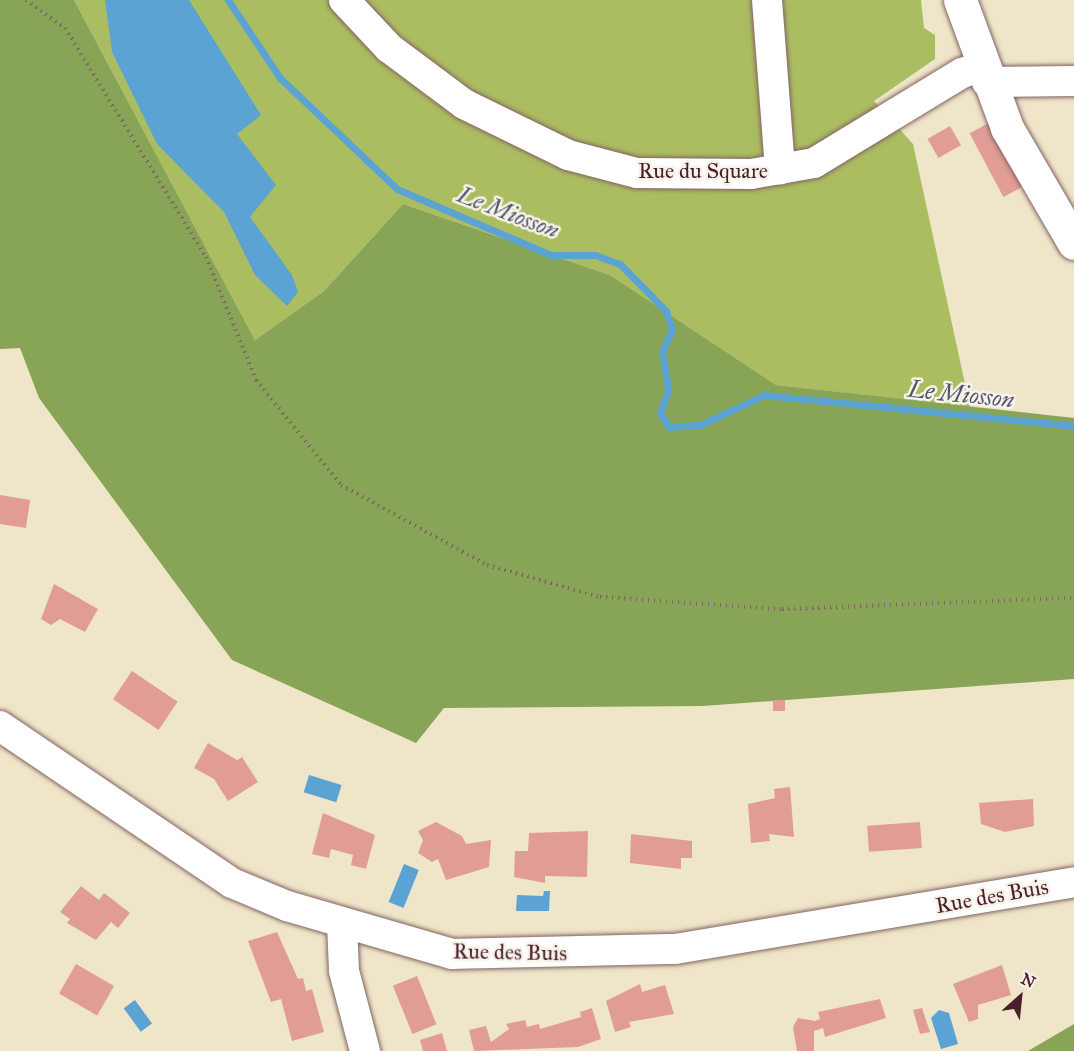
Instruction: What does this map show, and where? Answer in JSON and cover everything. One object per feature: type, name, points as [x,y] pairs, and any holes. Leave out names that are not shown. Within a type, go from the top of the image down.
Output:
[{"type":"main road","points":[[962,3],[983,75],[1074,243]]},
{"type":"street","name":"Rue du Square","points":[[344,0],[389,48],[437,86],[568,155],[636,173],[780,170],[825,158],[962,73],[983,75]]},
{"type":"street","points":[[767,0],[780,170]]},
{"type":"street","points":[[983,75],[1074,81]]},
{"type":"street","name":"Rue des Buis","points":[[0,726],[232,883],[342,922],[452,954],[675,949],[1074,882]]},
{"type":"street","points":[[342,922],[344,971],[365,1051]]},
{"type":"path","points":[[26,0],[65,28],[206,257],[256,380],[341,485],[487,565],[600,597],[782,609],[1074,598]]},
{"type":"green space","points":[[0,0],[74,0],[255,340],[324,291],[403,204],[610,275],[776,385],[1074,418],[1074,679],[703,706],[444,708],[416,743],[232,660],[39,398],[20,348],[0,349]]},
{"type":"green space","points":[[74,0],[921,0],[924,28],[935,35],[935,59],[874,101],[913,144],[970,407],[776,385],[610,275],[403,204],[324,291],[255,340]]},
{"type":"green space","points":[[1074,1024],[1074,1051],[1028,1051]]},
{"type":"water","points":[[105,0],[189,0],[261,115],[237,134],[276,185],[250,217],[292,275],[298,292],[287,306],[255,275],[224,212],[157,144],[112,52]]},
{"type":"water","points":[[309,775],[342,785],[336,802],[304,792]]},
{"type":"water","points":[[404,864],[419,870],[403,908],[389,902]]},
{"type":"water","points":[[544,891],[550,891],[549,911],[516,911],[517,895],[543,896]]},
{"type":"water","points":[[135,1000],[152,1023],[141,1032],[124,1008]]},
{"type":"water","points":[[939,1010],[949,1013],[958,1044],[941,1049],[931,1018]]},
{"type":"building","points":[[989,123],[1023,187],[1003,197],[970,133]]},
{"type":"building","points":[[950,126],[961,145],[938,158],[927,139]]},
{"type":"building","points":[[0,495],[30,500],[26,528],[0,524]]},
{"type":"building","points":[[54,584],[98,609],[85,632],[60,619],[51,625],[41,619]]},
{"type":"building","points":[[132,671],[178,702],[159,730],[113,699]]},
{"type":"building","points":[[773,700],[785,700],[785,711],[773,711]]},
{"type":"building","points":[[208,743],[237,760],[242,757],[258,782],[228,801],[214,779],[194,768]]},
{"type":"building","points":[[790,787],[794,837],[769,834],[770,841],[751,843],[748,804],[775,798],[774,789]]},
{"type":"building","points":[[1033,799],[1034,826],[1005,832],[981,824],[979,803]]},
{"type":"building","points":[[323,813],[375,835],[366,869],[351,865],[353,855],[331,849],[329,858],[312,854]]},
{"type":"building","points":[[436,822],[462,836],[466,844],[491,840],[489,867],[446,880],[438,859],[432,862],[418,853],[423,840],[418,831]]},
{"type":"building","points":[[920,822],[922,848],[869,852],[867,826]]},
{"type":"building","points":[[588,831],[587,877],[545,876],[545,883],[514,877],[515,851],[528,851],[529,833]]},
{"type":"building","points":[[631,834],[692,841],[692,858],[681,858],[681,869],[630,863]]},
{"type":"building","points":[[81,886],[99,900],[104,893],[130,913],[118,928],[111,922],[96,940],[67,923],[70,919],[60,912]]},
{"type":"building","points":[[277,932],[298,979],[303,978],[306,991],[312,989],[324,1032],[292,1041],[281,999],[271,1002],[248,941]]},
{"type":"building","points":[[76,964],[114,986],[97,1015],[59,993]]},
{"type":"building","points":[[1002,965],[1011,995],[978,1005],[978,1019],[969,1022],[953,984]]},
{"type":"building","points":[[417,976],[436,1024],[412,1034],[393,986]]},
{"type":"building","points":[[640,984],[642,992],[665,985],[674,1014],[629,1022],[631,1027],[615,1032],[606,1001]]},
{"type":"building","points":[[880,999],[886,1018],[825,1037],[823,1028],[814,1031],[814,1051],[797,1051],[793,1027],[798,1018],[815,1021],[820,1019],[818,1012]]},
{"type":"building","points":[[592,1008],[601,1039],[578,1047],[474,1051],[469,1030],[486,1026],[491,1042],[509,1029],[506,1024],[525,1020],[527,1027],[539,1024],[540,1029],[581,1017],[580,1012]]},
{"type":"building","points":[[922,1008],[930,1032],[920,1034],[913,1010]]},
{"type":"building","points":[[442,1033],[447,1051],[423,1051],[420,1040]]},
{"type":"waterway","name":"Le Miosson","points":[[228,0],[280,78],[397,189],[551,255],[595,255],[620,264],[666,311],[672,330],[662,351],[668,390],[660,413],[669,427],[700,425],[764,395],[1074,426]]}]
